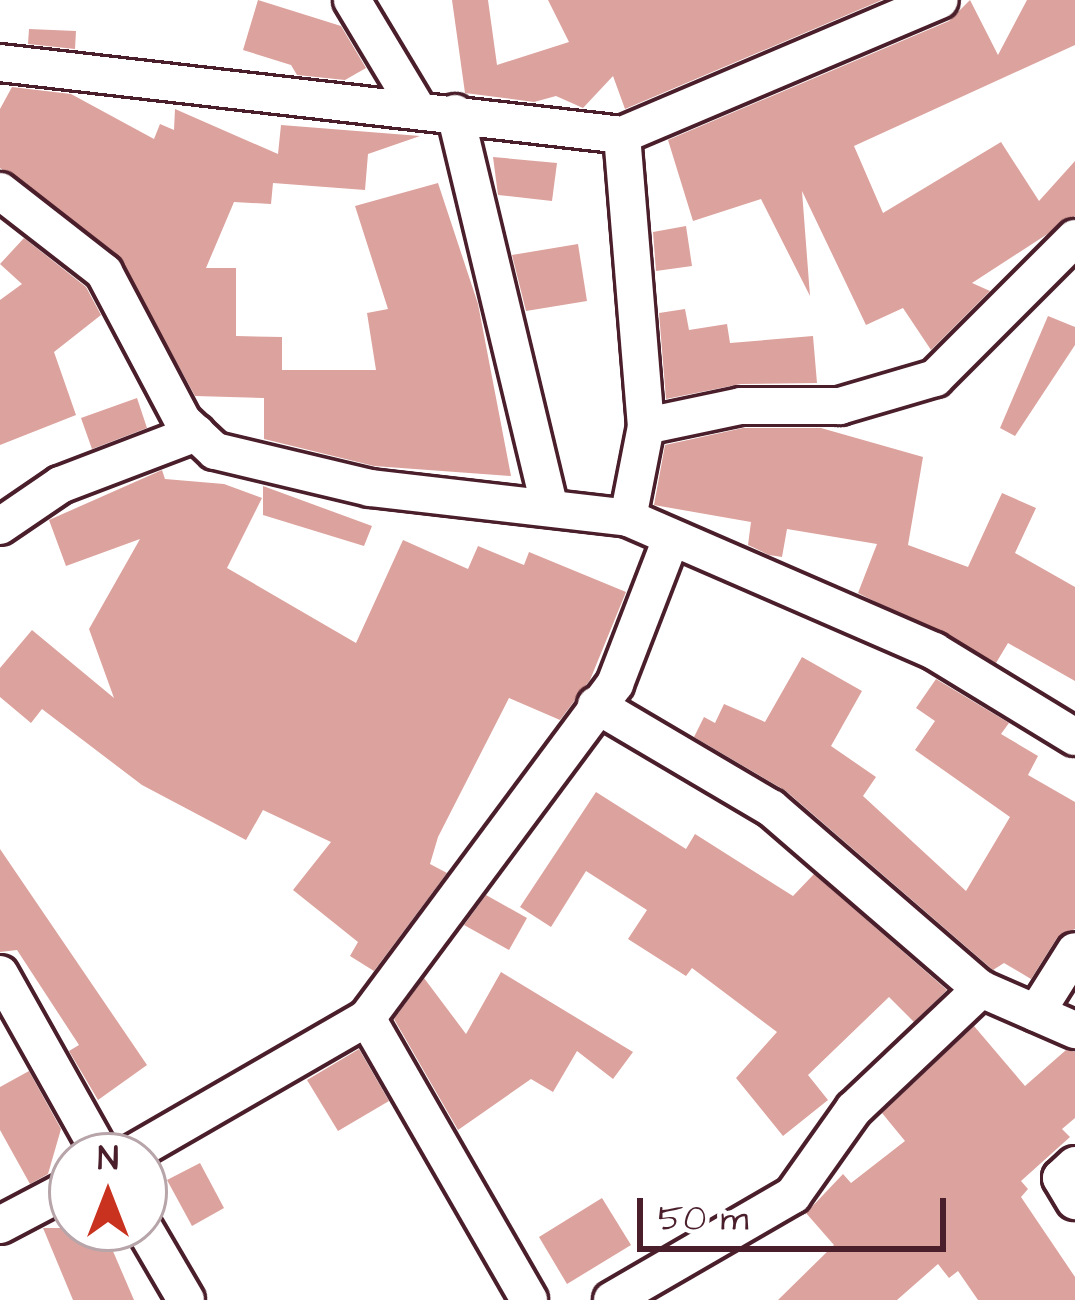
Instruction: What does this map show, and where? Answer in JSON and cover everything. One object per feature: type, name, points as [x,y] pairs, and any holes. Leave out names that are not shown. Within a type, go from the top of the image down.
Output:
[{"type":"street","points":[[352,0],[418,110]]},
{"type":"street","points":[[0,63],[622,135],[940,0]]},
{"type":"street","points":[[455,113],[549,505]]},
{"type":"street","points":[[622,135],[646,426],[628,518]]},
{"type":"street","points":[[0,190],[104,272],[196,433],[214,452],[370,488],[549,505],[628,518],[934,650],[1075,737]]},
{"type":"street","points":[[646,426],[740,406],[840,406],[935,379],[1075,238]]},
{"type":"street","points":[[0,526],[60,485],[196,433]]},
{"type":"street","points":[[168,1133],[367,1018],[615,684],[670,539]]},
{"type":"street","points":[[596,705],[770,808],[981,989],[1075,1030]]},
{"type":"street","points":[[1036,1013],[1075,951]]},
{"type":"street","points":[[0,974],[89,1132]]},
{"type":"street","points":[[612,1300],[793,1195],[854,1109],[981,989]]},
{"type":"street","points":[[367,1018],[529,1300]]},
{"type":"street","points":[[1075,1165],[1061,1178],[1075,1201]]},
{"type":"street","points":[[0,1225],[48,1200]]},
{"type":"street","points":[[158,1252],[186,1300]]},
{"type":"building","points":[[258,0],[341,26],[366,68],[345,80],[297,75],[291,65],[243,50]]},
{"type":"building","points":[[452,0],[488,0],[497,65],[569,42],[548,0],[882,0],[625,109],[613,76],[583,108],[556,96],[534,102],[465,93]]},
{"type":"building","points":[[970,0],[998,55],[1027,0],[1075,0],[1075,45],[854,146],[883,213],[1001,142],[1039,201],[1075,161],[1075,216],[972,283],[990,291],[931,350],[903,308],[866,325],[802,191],[810,296],[761,199],[693,221],[668,140],[949,21]]},
{"type":"building","points":[[29,29],[76,31],[75,49],[28,44]]},
{"type":"building","points":[[12,87],[71,94],[154,139],[160,124],[174,130],[175,109],[278,154],[281,125],[420,136],[368,154],[365,190],[273,183],[271,204],[234,202],[206,268],[236,268],[236,336],[282,337],[282,370],[376,370],[367,313],[388,309],[355,206],[438,183],[478,304],[511,476],[374,466],[264,439],[264,398],[195,396],[118,255],[0,168],[0,109]]},
{"type":"building","points":[[493,157],[557,163],[552,201],[498,195]]},
{"type":"building","points":[[686,226],[692,266],[656,271],[653,232]]},
{"type":"building","points":[[24,238],[86,287],[101,315],[54,352],[76,415],[0,445],[0,300],[22,284],[0,264]]},
{"type":"building","points":[[578,244],[587,301],[526,311],[512,255]]},
{"type":"building","points":[[685,309],[689,330],[727,324],[730,343],[813,336],[817,383],[741,384],[666,399],[659,313]]},
{"type":"building","points":[[1048,316],[1075,327],[1075,345],[1015,436],[1000,428]]},
{"type":"building","points":[[137,398],[147,428],[92,449],[81,418]]},
{"type":"building","points":[[743,428],[821,428],[923,457],[908,545],[968,567],[1002,493],[1036,508],[1015,553],[1075,587],[1075,681],[1008,643],[996,663],[858,593],[877,544],[787,529],[782,557],[769,555],[748,545],[751,522],[654,505],[665,445]]},
{"type":"building","points":[[162,470],[165,479],[224,484],[262,498],[227,568],[356,643],[403,540],[468,569],[478,546],[524,565],[529,552],[626,592],[590,680],[560,720],[509,698],[438,837],[430,864],[447,873],[374,971],[350,956],[358,942],[293,890],[331,842],[263,810],[246,840],[142,785],[42,709],[31,723],[0,697],[0,668],[32,630],[114,698],[89,629],[140,539],[66,566],[49,520]]},
{"type":"building","points":[[263,486],[372,526],[364,546],[263,515]]},
{"type":"building","points":[[802,657],[862,691],[831,746],[876,777],[863,796],[966,891],[1010,817],[915,750],[935,721],[916,708],[936,679],[1009,723],[1001,734],[1038,756],[1028,775],[1075,802],[1075,929],[1057,938],[1031,979],[1004,963],[993,970],[786,791],[694,737],[704,717],[715,723],[724,704],[765,722]]},
{"type":"building","points":[[596,792],[686,849],[695,834],[793,896],[814,874],[947,990],[914,1022],[889,997],[808,1075],[828,1100],[783,1136],[736,1078],[777,1032],[692,968],[686,976],[628,939],[647,910],[586,871],[551,927],[520,907]]},
{"type":"building","points":[[0,849],[147,1065],[98,1100],[69,1051],[79,1045],[17,950],[0,952]]},
{"type":"building","points":[[486,895],[527,918],[509,950],[464,925]]},
{"type":"building","points":[[501,972],[633,1052],[613,1079],[577,1051],[553,1092],[531,1079],[458,1130],[394,1019],[424,978],[466,1034]]},
{"type":"building","points":[[974,1026],[1025,1086],[1066,1050],[1075,1052],[1075,1118],[1062,1129],[1070,1137],[1021,1181],[1028,1189],[1021,1197],[1075,1277],[1075,1300],[978,1300],[958,1271],[949,1278],[938,1264],[897,1300],[778,1300],[834,1245],[806,1213],[843,1174],[851,1183],[905,1141],[882,1113]]},
{"type":"building","points":[[359,1049],[389,1101],[338,1131],[307,1080]]},
{"type":"building","points":[[29,1071],[61,1129],[48,1132],[48,1174],[30,1184],[0,1130],[0,1087]]},
{"type":"building","points":[[200,1163],[224,1208],[192,1226],[168,1179]]},
{"type":"building","points":[[602,1198],[631,1245],[567,1284],[539,1237]]},
{"type":"building","points":[[53,1252],[113,1252],[134,1300],[73,1300]]}]
